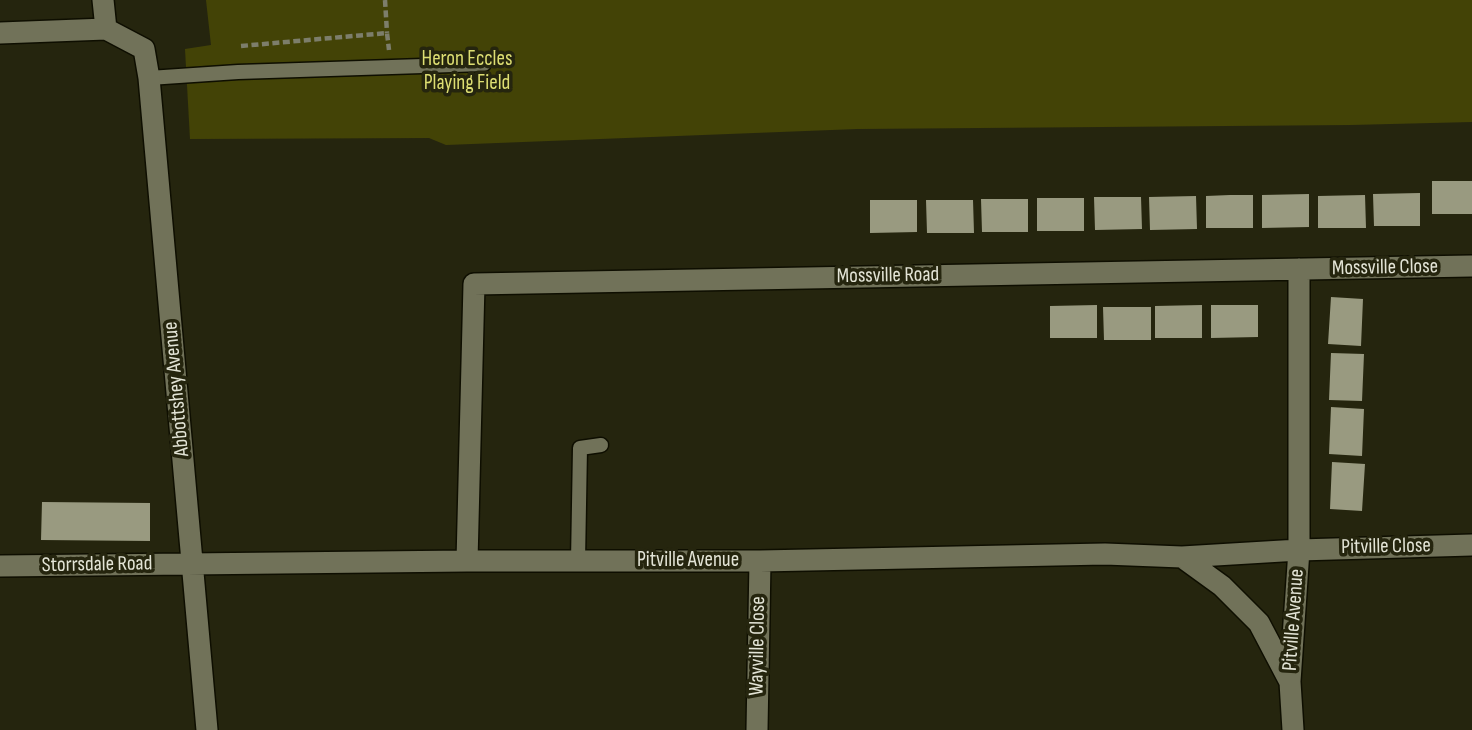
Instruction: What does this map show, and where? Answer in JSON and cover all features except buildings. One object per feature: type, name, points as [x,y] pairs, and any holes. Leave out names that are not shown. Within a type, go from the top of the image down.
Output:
[{"type":"street","points":[[0,33],[106,29],[103,0]]},
{"type":"street","name":"Abbottshey Avenue","points":[[106,29],[144,49],[149,78],[207,730]]},
{"type":"street","name":"Mossville Close","points":[[1299,269],[1471,266]]},
{"type":"street","points":[[1299,269],[1299,550]]},
{"type":"street","name":"Mossville Road","points":[[467,561],[474,284],[1299,269]]},
{"type":"street","name":"Pitville Close","points":[[1299,550],[1472,545]]},
{"type":"street","name":"Pitville Avenue","points":[[193,564],[760,561],[1105,554],[1182,557],[1299,550],[1290,682],[1293,730]]},
{"type":"street","name":"Pitville Avenue","points":[[1182,557],[1222,586],[1259,623],[1290,682]]},
{"type":"street","name":"Wayville Close","points":[[757,730],[760,561]]},
{"type":"street","name":"Storrsdale Road","points":[[0,566],[193,564]]},
{"type":"lane","points":[[149,78],[238,72],[484,64]]},
{"type":"lane","points":[[578,561],[580,448],[601,445]]},
{"type":"path","points":[[385,0],[391,68]]},
{"type":"path","points":[[241,46],[387,33]]},
{"type":"green space","name":"Heron Eccles Playing Field","points":[[206,0],[1472,0],[1472,122],[857,129],[446,145],[429,138],[190,139],[185,49],[211,45]]}]
